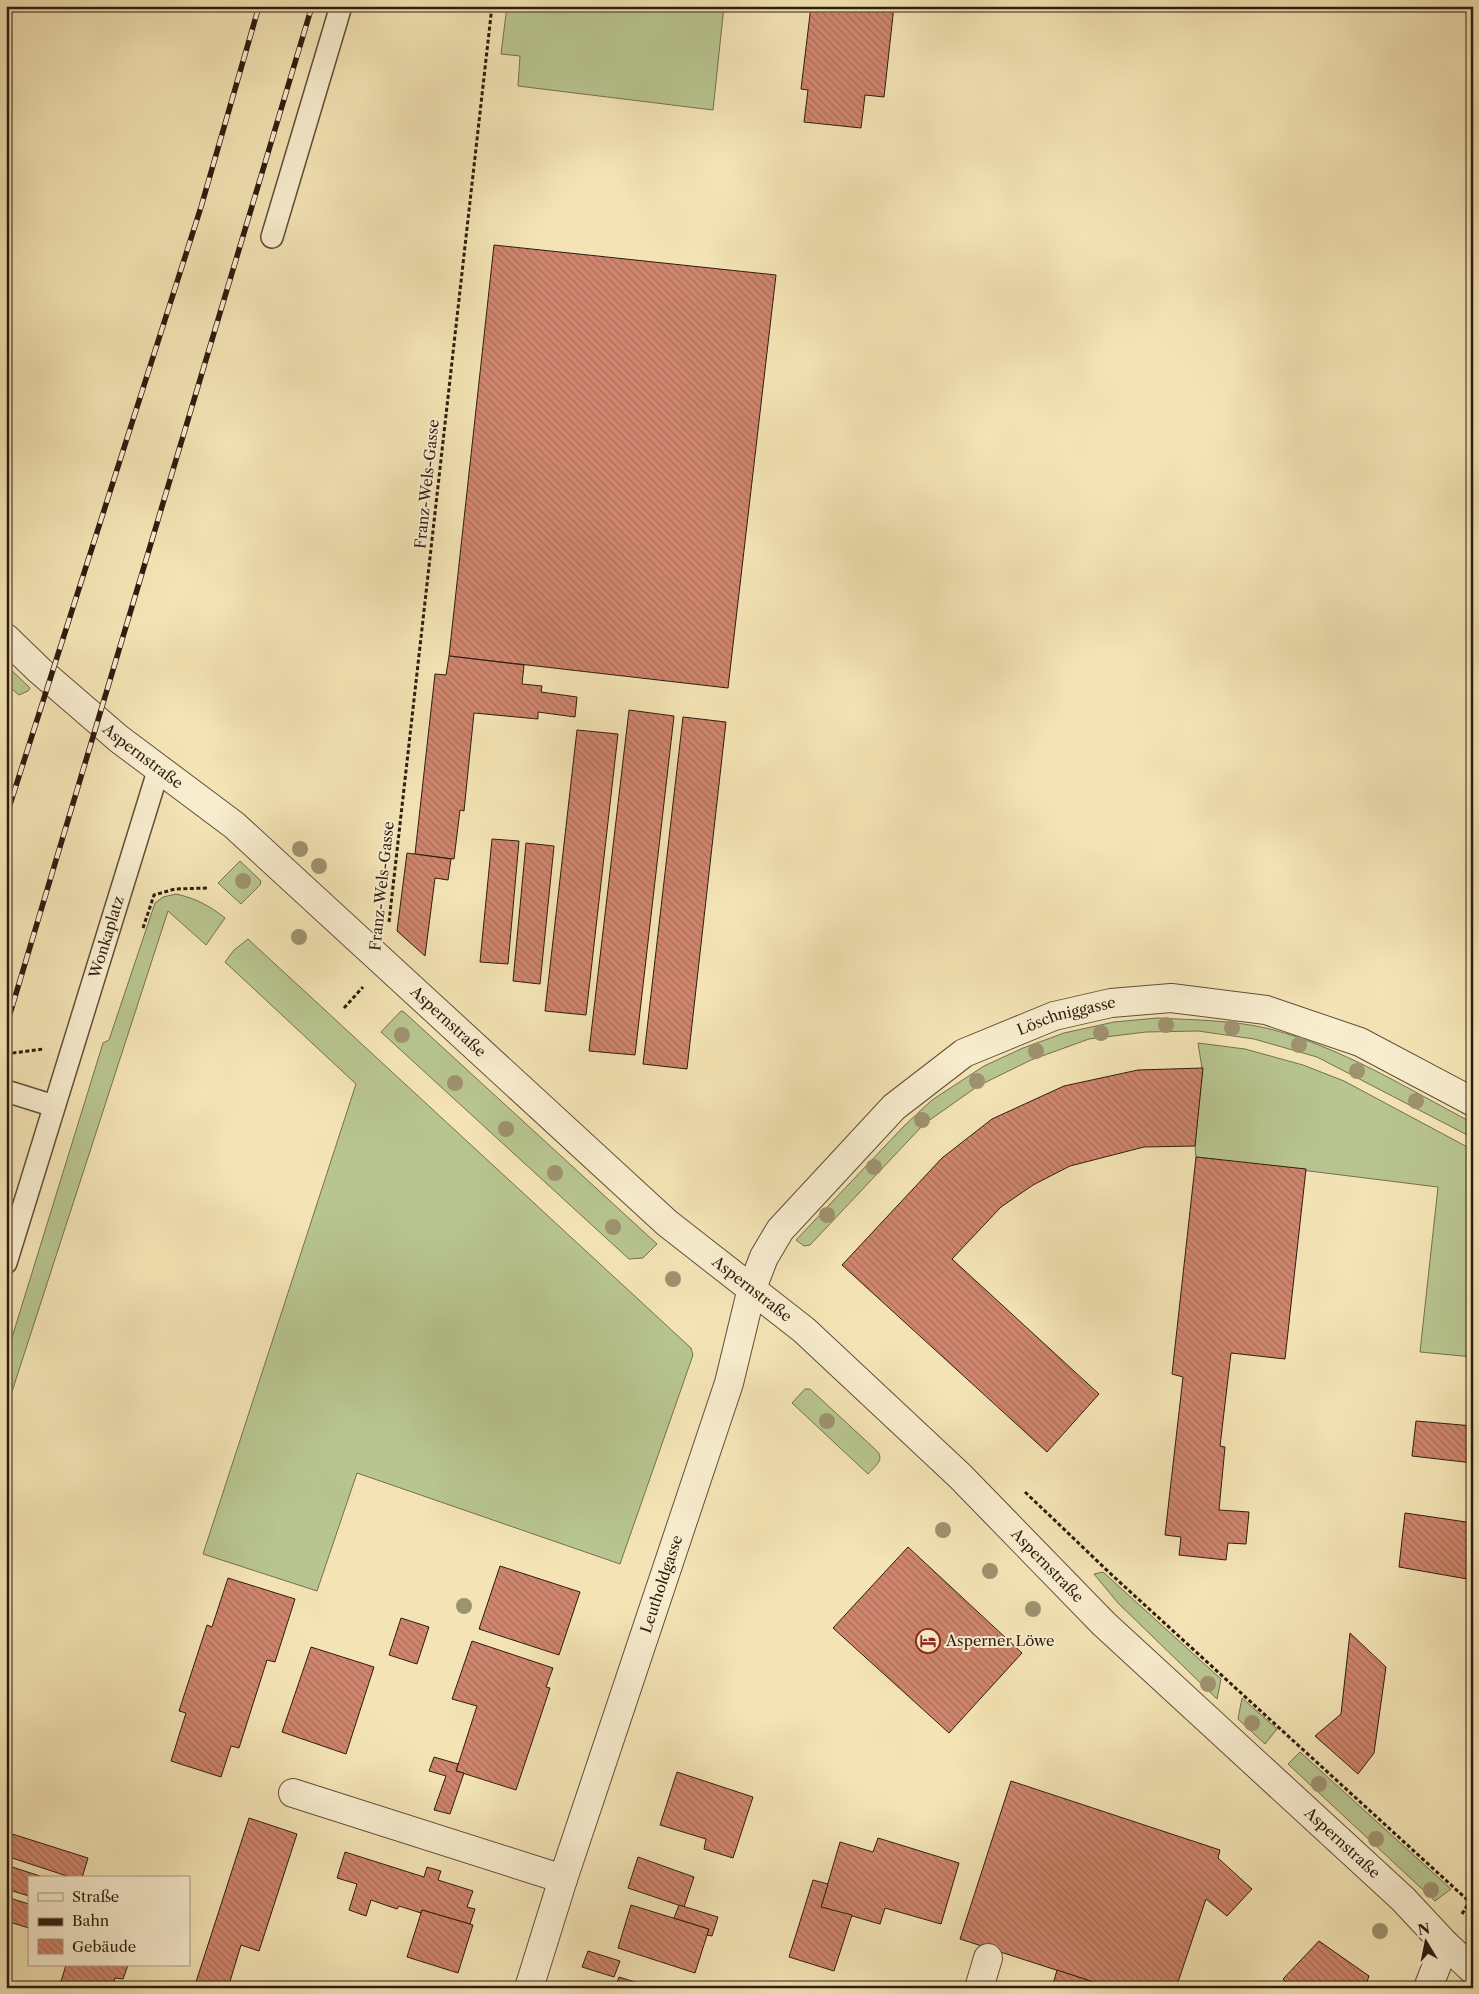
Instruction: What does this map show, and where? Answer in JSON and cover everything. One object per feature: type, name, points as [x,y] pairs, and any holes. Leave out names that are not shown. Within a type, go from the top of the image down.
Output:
[{"type":"street","name":"Aspernstraße","points":[[6,638],[39,670],[119,739],[234,825],[667,1223],[804,1330],[960,1476],[1104,1624],[1403,1899],[1444,1944],[1473,1970]]},
{"type":"street","name":"Löschniggasse","points":[[752,1288],[764,1257],[780,1230],[894,1107],[964,1053],[1054,1016],[1111,1002],[1171,998],[1266,1010],[1360,1042],[1473,1102]]},
{"type":"street","name":"Leutholdgasse","points":[[529,1988],[563,1879],[729,1383],[752,1288]]},
{"type":"street","points":[[293,1793],[563,1879]]},
{"type":"street","points":[[1428,1988],[1444,1944]]},
{"type":"street","points":[[979,1988],[988,1958]]},
{"type":"lane","points":[[272,237],[341,6]]},
{"type":"lane","name":"Wonkaplatz","points":[[6,1263],[159,768]]},
{"type":"lane","points":[[6,1091],[54,1106]]},
{"type":"path","name":"Franz-Wels-Gasse","points":[[384,964],[492,6]]},
{"type":"path","points":[[142,932],[154,895],[175,889],[208,888]]},
{"type":"path","points":[[6,1054],[36,1049]]},
{"type":"path","points":[[1021,1488],[1112,1576],[1473,1905]]},
{"type":"green space","points":[[507,6],[724,6],[713,110],[518,86],[520,56],[501,54]]},
{"type":"green space","points":[[6,665],[30,688],[28,691],[19,695],[6,684]]},
{"type":"green space","points":[[240,861],[261,881],[260,885],[241,904],[218,883]]},
{"type":"green space","points":[[176,894],[202,903],[225,918],[206,945],[168,911],[6,1410],[6,1357],[103,1043],[109,1040],[155,903],[163,897]]},
{"type":"green space","points":[[248,939],[691,1348],[693,1355],[620,1564],[357,1473],[317,1591],[203,1554],[356,1084],[225,962],[234,950]]},
{"type":"green space","points":[[401,1011],[657,1244],[643,1258],[629,1259],[381,1032]]},
{"type":"green space","points":[[1157,1018],[1252,1025],[1293,1036],[1320,1046],[1372,1069],[1473,1123],[1473,1138],[1317,1057],[1254,1039],[1198,1031],[1146,1032],[1089,1039],[1031,1060],[978,1086],[924,1124],[810,1245],[804,1246],[796,1240],[904,1126],[932,1100],[984,1066],[1023,1048],[1064,1033],[1114,1022]]},
{"type":"green space","points":[[1198,1043],[1245,1049],[1303,1065],[1344,1081],[1473,1150],[1473,1357],[1420,1352],[1438,1187],[1196,1157],[1195,1146],[1202,1068]]},
{"type":"green space","points":[[805,1389],[810,1389],[878,1452],[880,1455],[879,1461],[868,1474],[792,1403]]},
{"type":"green space","points":[[1103,1572],[1221,1679],[1217,1699],[1118,1603],[1094,1574]]},
{"type":"green space","points":[[1242,1698],[1277,1729],[1265,1744],[1238,1719]]},
{"type":"green space","points":[[1300,1752],[1451,1889],[1435,1901],[1288,1764]]},
{"type":"building","points":[[811,6],[894,6],[884,97],[865,95],[861,128],[804,122],[808,90],[801,89]]},
{"type":"building","points":[[494,245],[776,275],[728,688],[449,656]]},
{"type":"building","points":[[449,656],[524,665],[522,684],[542,686],[541,692],[577,697],[575,717],[538,712],[538,719],[474,713],[464,811],[460,810],[454,859],[415,854],[435,674],[446,675]]},
{"type":"building","points":[[629,710],[674,716],[635,1055],[589,1051]]},
{"type":"building","points":[[683,717],[726,722],[687,1069],[643,1064]]},
{"type":"building","points":[[577,730],[618,734],[586,1015],[545,1011]]},
{"type":"building","points":[[492,839],[519,841],[508,964],[480,962]]},
{"type":"building","points":[[526,843],[554,846],[540,984],[513,981]]},
{"type":"building","points":[[407,853],[451,859],[448,880],[435,878],[425,956],[397,931]]},
{"type":"building","points":[[1203,1068],[1195,1146],[1144,1147],[1070,1166],[1033,1185],[1001,1207],[952,1259],[1099,1394],[1047,1452],[842,1265],[942,1158],[992,1119],[1064,1086],[1138,1070]]},
{"type":"building","points":[[1196,1157],[1306,1169],[1285,1359],[1231,1353],[1220,1446],[1225,1447],[1219,1510],[1249,1512],[1246,1544],[1228,1543],[1226,1560],[1179,1555],[1181,1537],[1165,1535],[1183,1377],[1172,1374]]},
{"type":"building","points":[[1416,1421],[1473,1426],[1473,1463],[1412,1456]]},
{"type":"building","points":[[1405,1513],[1473,1523],[1473,1580],[1399,1567]]},
{"type":"building","name":"Asperner Löwe","points":[[908,1547],[1022,1653],[949,1733],[833,1628]]},
{"type":"building","points":[[500,1566],[580,1592],[559,1655],[479,1629]]},
{"type":"building","points":[[228,1578],[295,1599],[275,1662],[267,1660],[239,1748],[231,1746],[221,1777],[171,1761],[186,1713],[179,1711],[207,1625],[212,1627]]},
{"type":"building","points":[[401,1618],[429,1627],[417,1664],[389,1655]]},
{"type":"building","points":[[1350,1633],[1386,1667],[1374,1753],[1358,1774],[1315,1736],[1341,1714]]},
{"type":"building","points":[[472,1641],[553,1668],[546,1687],[550,1688],[516,1790],[456,1771],[477,1706],[452,1699]]},
{"type":"building","points":[[311,1647],[374,1667],[346,1754],[282,1732]]},
{"type":"building","points":[[434,1757],[458,1764],[456,1771],[464,1773],[450,1814],[434,1810],[446,1776],[429,1771]]},
{"type":"building","points":[[677,1772],[753,1797],[733,1858],[704,1849],[706,1839],[660,1825]]},
{"type":"building","points":[[1011,1781],[1220,1850],[1218,1858],[1252,1889],[1227,1916],[1206,1899],[1176,1988],[1112,1988],[960,1939]]},
{"type":"building","points":[[249,1818],[297,1834],[259,1951],[241,1945],[228,1988],[194,1988]]},
{"type":"building","points":[[6,1832],[88,1858],[83,1876],[67,1876],[6,1856]]},
{"type":"building","points":[[878,1838],[959,1863],[941,1924],[885,1908],[880,1924],[821,1907],[840,1842],[873,1852]]},
{"type":"building","points":[[345,1852],[424,1877],[427,1867],[441,1871],[438,1880],[473,1891],[467,1907],[475,1909],[470,1924],[422,1910],[421,1913],[399,1906],[397,1909],[371,1900],[366,1916],[349,1910],[357,1884],[337,1878]]},
{"type":"building","points":[[638,1857],[694,1877],[684,1907],[628,1888]]},
{"type":"building","points":[[6,1865],[40,1876],[28,1876],[28,1896],[6,1889]]},
{"type":"building","points":[[813,1880],[828,1884],[821,1907],[852,1915],[834,1971],[789,1957]]},
{"type":"building","points":[[6,1897],[28,1904],[28,1928],[6,1921]]},
{"type":"building","points":[[631,1905],[709,1929],[695,1973],[618,1948]]},
{"type":"building","points":[[679,1905],[718,1917],[712,1936],[707,1935],[709,1929],[674,1918]]},
{"type":"building","points":[[422,1910],[473,1925],[458,1973],[407,1957]]},
{"type":"building","points":[[1319,1941],[1369,1976],[1365,1988],[1291,1988],[1283,1979]]},
{"type":"building","points":[[588,1951],[620,1961],[614,1977],[582,1967]]},
{"type":"building","points":[[66,1966],[128,1966],[123,1979],[115,1978],[112,1988],[59,1988]]},
{"type":"building","points":[[1057,1970],[1112,1988],[1052,1988]]},
{"type":"building","points":[[619,1977],[654,1988],[615,1988]]},
{"type":"railway","points":[[6,817],[201,207],[259,6]]},
{"type":"railway","points":[[6,1027],[312,6]]},
{"type":"place","name":"Asperner Löwe","points":[[928,1641]]}]
